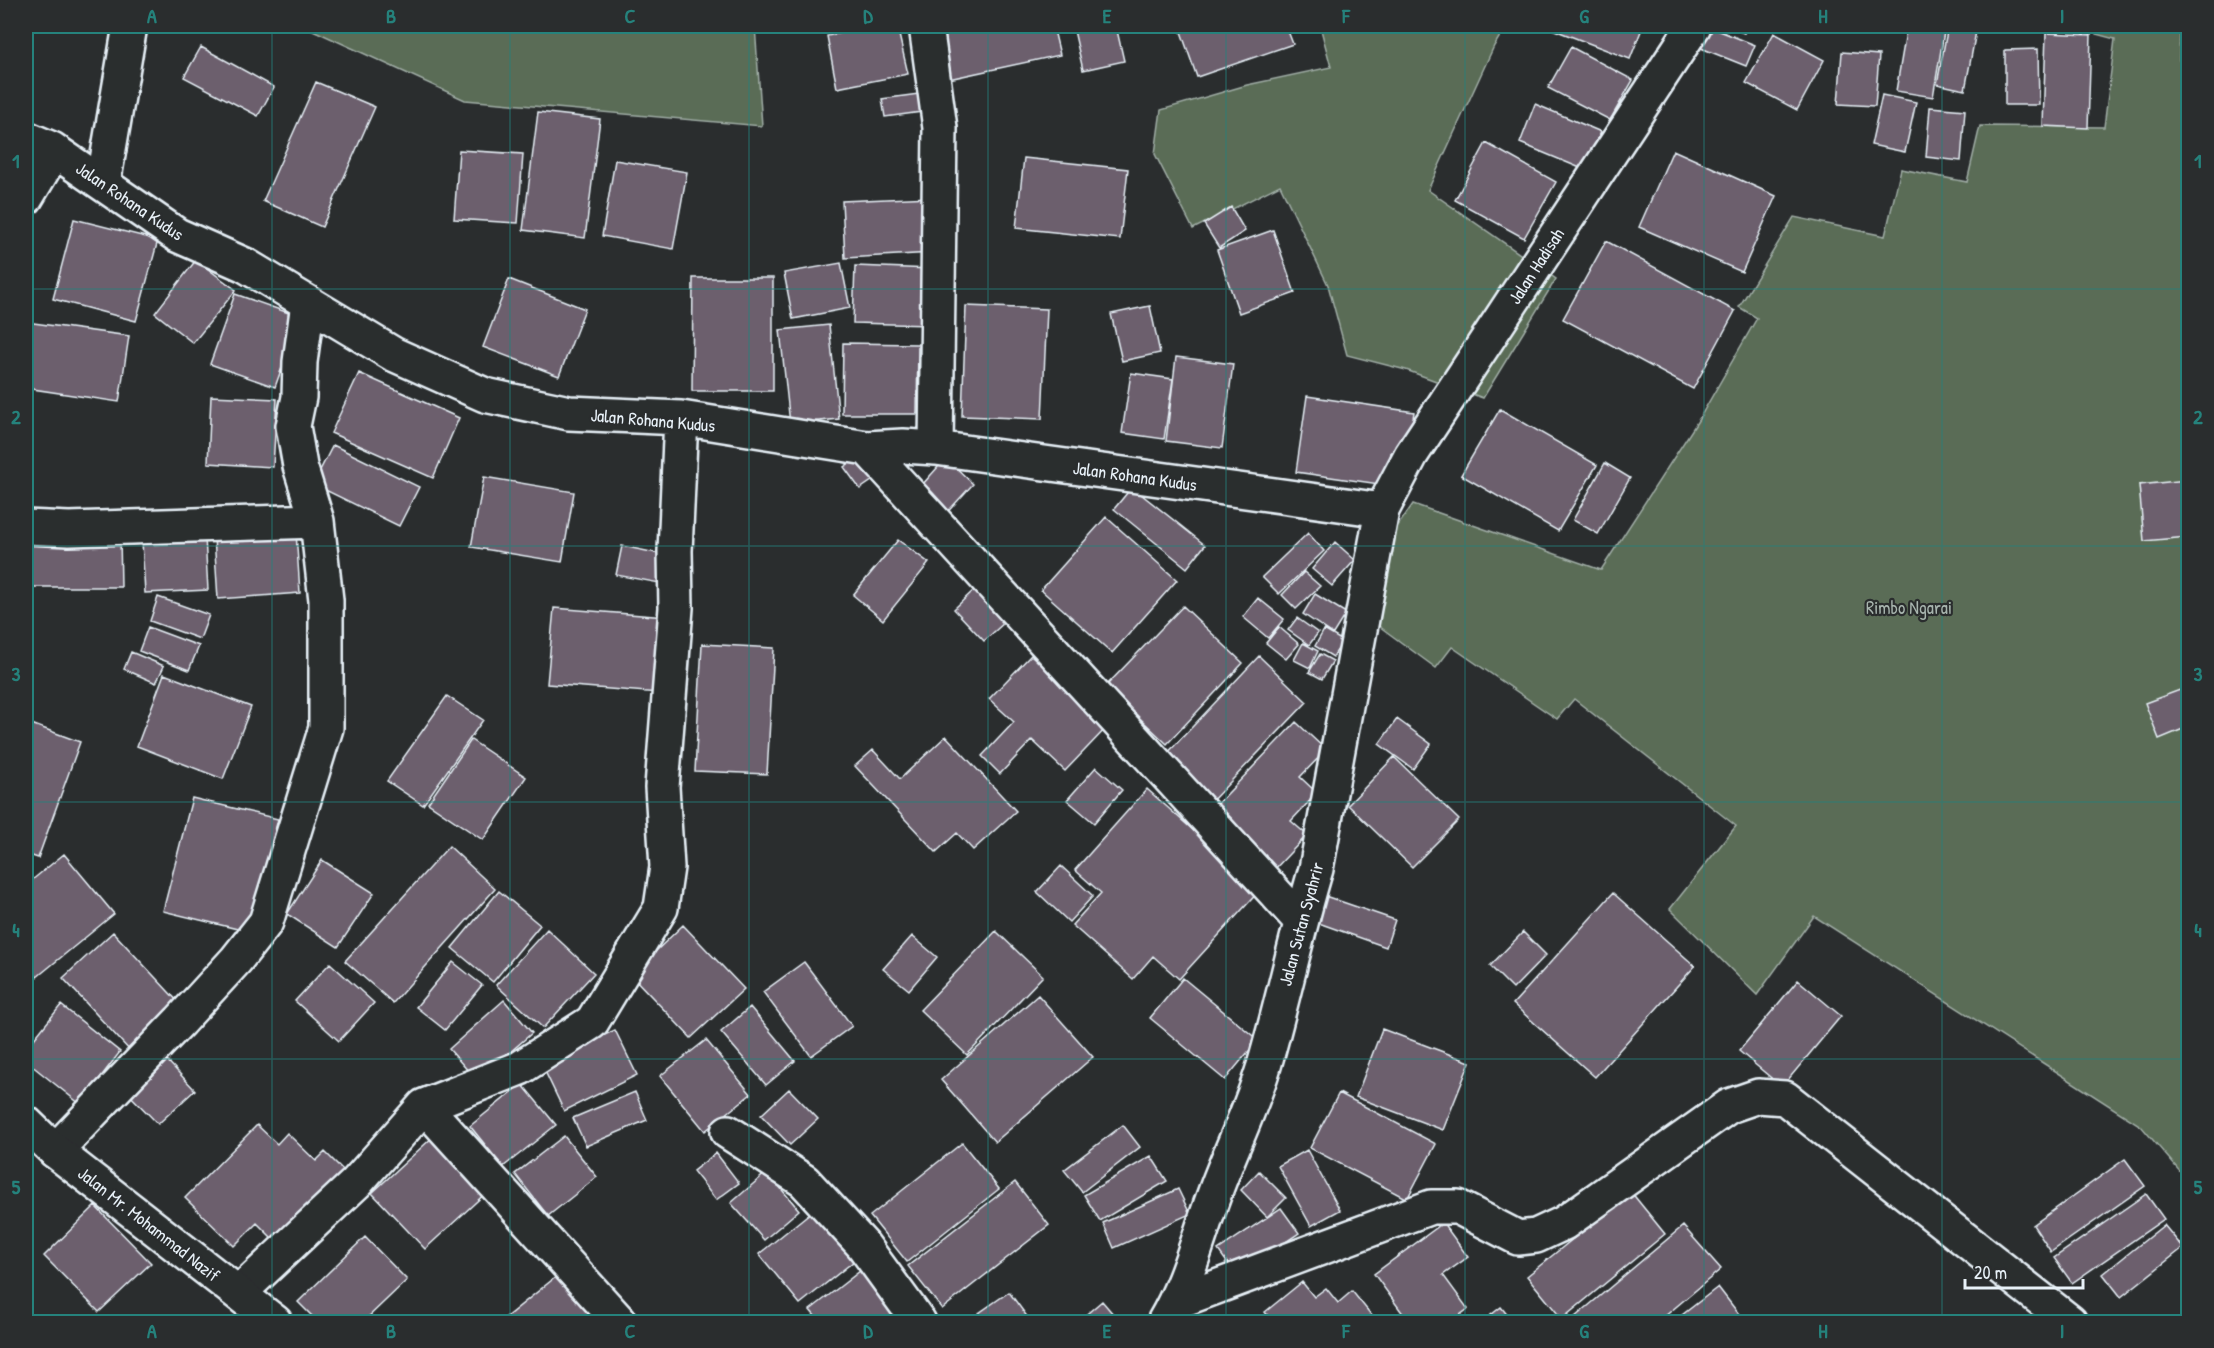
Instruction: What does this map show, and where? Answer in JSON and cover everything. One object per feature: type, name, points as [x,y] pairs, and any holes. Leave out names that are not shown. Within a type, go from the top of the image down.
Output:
[{"type":"street","points":[[103,184],[130,26]]},
{"type":"street","points":[[926,26],[940,128],[936,448]]},
{"type":"street","name":"Jalan Hadisah","points":[[1382,510],[1418,445],[1694,26]]},
{"type":"street","points":[[26,198],[50,158],[39,144]]},
{"type":"street","name":"Jalan Rohana Kudus","points":[[39,144],[103,184],[177,235],[245,265],[393,354],[485,395],[569,413],[681,418],[867,448],[903,446],[936,448],[1382,510]]},
{"type":"street","points":[[55,1151],[180,1021],[236,960],[266,922],[327,728],[326,600],[317,521],[300,466],[293,426],[299,397],[300,362],[308,303]]},
{"type":"street","points":[[238,1293],[334,1205],[424,1106],[520,1068],[592,1022],[661,908],[667,867],[662,787],[676,608],[675,551],[681,418]]},
{"type":"street","points":[[867,448],[1300,920]]},
{"type":"street","name":"Jalan Sutan Syahrir","points":[[1170,1312],[1221,1174],[1244,1122],[1265,1060],[1300,920],[1316,869],[1382,510]]},
{"type":"street","points":[[26,527],[69,529],[317,521]]},
{"type":"street","points":[[1170,1312],[1431,1207],[1458,1207],[1518,1239],[1536,1236],[1564,1223],[1729,1106],[1758,1096],[1785,1098],[2070,1323]]},
{"type":"street","points":[[424,1106],[620,1323]]},
{"type":"street","name":"Jalan Mr. Mohammad Nazif","points":[[26,1123],[55,1151],[275,1323]]},
{"type":"street","points":[[728,1132],[804,1181],[863,1245],[920,1323]]},
{"type":"green space","points":[[304,26],[755,26],[762,126],[465,100]]},
{"type":"green space","points":[[1320,26],[1506,26],[1494,46],[1428,190],[1556,279],[1483,398],[1406,370],[1347,355],[1328,285],[1280,185],[1193,229],[1155,154],[1161,110],[1247,85],[1331,67]]},
{"type":"green space","name":"Rimbo Ngarai","points":[[2097,26],[2180,26],[2179,60],[2188,60],[2188,1181],[2141,1126],[1814,916],[1757,995],[1670,909],[1736,826],[1574,699],[1557,719],[1452,647],[1436,668],[1372,621],[1385,549],[1413,504],[1601,570],[1699,419],[1757,318],[1739,307],[1794,217],[1885,236],[1901,169],[1967,182],[1980,126],[2104,127],[2115,39],[2096,34]]},
{"type":"building","points":[[877,26],[897,26],[908,74],[837,88],[827,36]]},
{"type":"building","points":[[932,26],[1053,26],[1060,55],[944,80]]},
{"type":"building","points":[[1073,26],[1116,26],[1124,61],[1083,70]]},
{"type":"building","points":[[1179,26],[1286,26],[1293,44],[1197,77]]},
{"type":"building","points":[[1544,26],[1643,26],[1630,59]]},
{"type":"building","points":[[1707,26],[1755,45],[1746,66],[1696,46]]},
{"type":"building","points":[[1725,26],[1747,26],[1744,33]]},
{"type":"building","points":[[1907,26],[1945,26],[1933,97],[1896,91]]},
{"type":"building","points":[[1948,26],[1977,26],[1965,90],[1937,84]]},
{"type":"building","points":[[1774,33],[1824,60],[1797,110],[1746,83]]},
{"type":"building","points":[[2046,33],[2091,35],[2088,128],[2043,126]]},
{"type":"building","points":[[201,47],[274,87],[258,116],[184,77]]},
{"type":"building","points":[[1571,47],[1633,80],[1610,120],[1548,88]]},
{"type":"building","points":[[2038,49],[2039,105],[2005,105],[2005,50]]},
{"type":"building","points":[[1842,52],[1879,55],[1875,106],[1838,104]]},
{"type":"building","points":[[316,82],[375,107],[322,227],[263,201]]},
{"type":"building","points":[[926,93],[929,111],[885,117],[882,99]]},
{"type":"building","points":[[1882,95],[1916,102],[1905,152],[1871,145]]},
{"type":"building","points":[[1535,104],[1601,132],[1585,170],[1520,143]]},
{"type":"building","points":[[1930,107],[1965,110],[1961,161],[1926,157]]},
{"type":"building","points":[[538,112],[600,119],[585,238],[523,230]]},
{"type":"building","points":[[1486,143],[1556,182],[1524,238],[1455,200]]},
{"type":"building","points":[[459,150],[523,154],[518,223],[454,219]]},
{"type":"building","points":[[1673,150],[1776,196],[1742,272],[1639,227]]},
{"type":"building","points":[[1024,158],[1128,169],[1120,239],[1016,228]]},
{"type":"building","points":[[615,160],[687,172],[673,249],[602,236]]},
{"type":"building","points":[[931,197],[933,253],[845,258],[842,201]]},
{"type":"building","points":[[1231,207],[1245,231],[1219,248],[1204,224]]},
{"type":"building","points":[[74,219],[158,240],[136,321],[53,299]]},
{"type":"building","points":[[1273,230],[1295,293],[1239,313],[1217,250]]},
{"type":"building","points":[[1606,241],[1735,311],[1693,389],[1563,319]]},
{"type":"building","points":[[196,260],[236,290],[193,343],[155,313]]},
{"type":"building","points":[[841,263],[850,308],[793,319],[784,273]]},
{"type":"building","points":[[855,266],[932,269],[930,325],[853,323]]},
{"type":"building","points":[[693,278],[773,278],[773,391],[692,391]]},
{"type":"building","points":[[509,279],[585,309],[559,376],[483,347]]},
{"type":"building","points":[[235,294],[300,317],[275,387],[210,364]]},
{"type":"building","points":[[966,306],[1047,309],[1042,419],[962,416]]},
{"type":"building","points":[[1150,306],[1160,353],[1122,361],[1111,314]]},
{"type":"building","points":[[26,322],[129,336],[119,402],[26,388]]},
{"type":"building","points":[[829,325],[839,419],[790,424],[780,330]]},
{"type":"building","points":[[843,343],[918,344],[917,414],[842,414]]},
{"type":"building","points":[[1176,357],[1233,364],[1222,448],[1166,441]]},
{"type":"building","points":[[359,373],[459,418],[433,478],[331,433]]},
{"type":"building","points":[[1131,373],[1173,379],[1164,439],[1122,433]]},
{"type":"building","points":[[211,396],[277,399],[273,467],[208,463]]},
{"type":"building","points":[[1307,396],[1414,412],[1407,454],[1391,452],[1386,485],[1296,472]]},
{"type":"building","points":[[1500,409],[1597,465],[1558,531],[1461,475]]},
{"type":"building","points":[[333,445],[419,487],[399,526],[313,484]]},
{"type":"building","points":[[860,456],[876,478],[860,489],[844,467]]},
{"type":"building","points":[[946,458],[973,484],[942,518],[914,494]]},
{"type":"building","points":[[1605,463],[1630,478],[1598,534],[1573,520]]},
{"type":"building","points":[[484,477],[574,492],[562,562],[471,547]]},
{"type":"building","points":[[2187,480],[2188,537],[2144,541],[2139,485]]},
{"type":"building","points":[[1132,487],[1205,545],[1187,568],[1114,509]]},
{"type":"building","points":[[1106,517],[1177,580],[1112,653],[1041,590]]},
{"type":"building","points":[[296,532],[300,593],[218,599],[214,537]]},
{"type":"building","points":[[1308,533],[1324,551],[1279,594],[1262,577]]},
{"type":"building","points":[[120,536],[121,587],[26,587],[26,537]]},
{"type":"building","points":[[205,537],[208,590],[145,593],[142,541]]},
{"type":"building","points":[[898,540],[929,563],[883,620],[853,595]]},
{"type":"building","points":[[1335,542],[1355,560],[1332,586],[1312,569]]},
{"type":"building","points":[[622,546],[671,556],[665,584],[616,575]]},
{"type":"building","points":[[1304,572],[1320,586],[1296,609],[1282,595]]},
{"type":"building","points":[[974,590],[1005,622],[984,641],[954,609]]},
{"type":"building","points":[[1315,594],[1346,613],[1333,634],[1303,614]]},
{"type":"building","points":[[158,597],[209,615],[200,639],[150,621]]},
{"type":"building","points":[[1258,598],[1284,619],[1268,638],[1243,617]]},
{"type":"building","points":[[1183,606],[1243,663],[1167,744],[1106,686]]},
{"type":"building","points":[[554,608],[666,617],[659,693],[547,684]]},
{"type":"building","points":[[1297,618],[1318,633],[1309,645],[1288,630]]},
{"type":"building","points":[[148,627],[199,646],[189,670],[139,651]]},
{"type":"building","points":[[1279,627],[1299,644],[1286,659],[1266,643]]},
{"type":"building","points":[[1324,630],[1343,641],[1333,657],[1315,646]]},
{"type":"building","points":[[1303,643],[1318,651],[1310,668],[1294,660]]},
{"type":"building","points":[[702,644],[774,648],[767,774],[695,771]]},
{"type":"building","points":[[131,652],[164,666],[156,683],[124,669]]},
{"type":"building","points":[[1320,654],[1333,661],[1322,679],[1309,672]]},
{"type":"building","points":[[1031,655],[1107,727],[1065,771],[1032,740],[1000,774],[982,756],[1014,722],[989,699]]},
{"type":"building","points":[[1259,656],[1307,702],[1209,804],[1162,759]]},
{"type":"building","points":[[164,674],[251,707],[223,779],[137,746]]},
{"type":"building","points":[[2188,687],[2188,727],[2159,739],[2145,703]]},
{"type":"building","points":[[447,696],[483,720],[423,805],[387,781]]},
{"type":"building","points":[[1397,719],[1431,744],[1413,769],[1379,744]]},
{"type":"building","points":[[26,722],[80,742],[38,858],[26,854]]},
{"type":"building","points":[[1296,722],[1326,750],[1300,777],[1317,793],[1291,821],[1307,835],[1272,872],[1209,813]]},
{"type":"building","points":[[946,736],[1016,811],[973,850],[957,833],[936,852],[855,766],[873,750],[900,779]]},
{"type":"building","points":[[471,740],[526,777],[483,840],[428,803]]},
{"type":"building","points":[[1394,757],[1459,820],[1412,867],[1348,805]]},
{"type":"building","points":[[1096,767],[1122,790],[1094,823],[1067,800]]},
{"type":"building","points":[[1147,789],[1260,890],[1179,979],[1153,956],[1133,979],[1072,925],[1101,893],[1075,870]]},
{"type":"building","points":[[192,798],[278,819],[250,932],[163,911]]},
{"type":"building","points":[[449,846],[495,889],[393,1003],[345,961]]},
{"type":"building","points":[[64,854],[114,914],[37,977],[26,963],[26,885]]},
{"type":"building","points":[[322,860],[374,893],[338,947],[287,914]]},
{"type":"building","points":[[1061,866],[1093,896],[1069,922],[1037,892]]},
{"type":"building","points":[[499,891],[540,925],[493,982],[452,948]]},
{"type":"building","points":[[1613,893],[1695,966],[1595,1077],[1513,1004]]},
{"type":"building","points":[[1322,895],[1395,920],[1386,947],[1313,921]]},
{"type":"building","points":[[683,925],[744,989],[691,1038],[631,975]]},
{"type":"building","points":[[547,929],[594,973],[543,1028],[496,985]]},
{"type":"building","points":[[996,931],[1043,976],[967,1055],[920,1010]]},
{"type":"building","points":[[113,932],[181,1005],[131,1052],[63,978]]},
{"type":"building","points":[[1523,932],[1546,955],[1513,989],[1490,966]]},
{"type":"building","points":[[912,936],[937,957],[909,990],[883,969]]},
{"type":"building","points":[[453,962],[482,985],[445,1030],[416,1007]]},
{"type":"building","points":[[804,962],[852,1026],[811,1056],[763,992]]},
{"type":"building","points":[[330,963],[374,1003],[339,1041],[295,1001]]},
{"type":"building","points":[[1183,978],[1258,1040],[1225,1080],[1150,1018]]},
{"type":"building","points":[[1798,980],[1841,1016],[1782,1087],[1739,1051]]},
{"type":"building","points":[[1038,995],[1093,1057],[995,1142],[941,1080]]},
{"type":"building","points":[[504,1000],[532,1033],[477,1081],[449,1049]]},
{"type":"building","points":[[61,1005],[120,1052],[80,1104],[26,1061],[26,1049]]},
{"type":"building","points":[[750,1007],[795,1061],[766,1085],[721,1032]]},
{"type":"building","points":[[1382,1029],[1470,1062],[1443,1130],[1356,1097]]},
{"type":"building","points":[[615,1030],[637,1075],[564,1111],[542,1065]]},
{"type":"building","points":[[706,1040],[751,1094],[705,1131],[660,1076]]},
{"type":"building","points":[[160,1053],[195,1090],[158,1124],[123,1088]]},
{"type":"building","points":[[522,1084],[556,1125],[503,1167],[470,1126]]},
{"type":"building","points":[[789,1089],[818,1119],[790,1145],[761,1115]]},
{"type":"building","points":[[635,1092],[647,1120],[586,1146],[573,1118]]},
{"type":"building","points":[[1339,1093],[1436,1144],[1407,1199],[1310,1148]]},
{"type":"building","points":[[257,1125],[277,1144],[287,1133],[316,1161],[325,1152],[350,1177],[276,1242],[257,1223],[234,1246],[185,1198]]},
{"type":"building","points":[[1123,1125],[1140,1147],[1082,1192],[1064,1170]]},
{"type":"building","points":[[435,1135],[488,1191],[425,1249],[372,1193]]},
{"type":"building","points":[[564,1136],[597,1177],[548,1216],[515,1174]]},
{"type":"building","points":[[962,1143],[999,1189],[907,1262],[870,1216]]},
{"type":"building","points":[[1307,1150],[1340,1210],[1311,1226],[1278,1166]]},
{"type":"building","points":[[716,1153],[739,1183],[716,1200],[693,1171]]},
{"type":"building","points":[[1151,1156],[1167,1181],[1100,1221],[1084,1195]]},
{"type":"building","points":[[2125,1159],[2145,1186],[2051,1252],[2033,1225]]},
{"type":"building","points":[[1259,1171],[1286,1198],[1267,1217],[1241,1190]]},
{"type":"building","points":[[767,1172],[799,1210],[764,1240],[731,1203]]},
{"type":"building","points":[[1015,1182],[1049,1225],[942,1309],[908,1266]]},
{"type":"building","points":[[1178,1189],[1190,1214],[1114,1248],[1103,1223]]},
{"type":"building","points":[[1631,1192],[1665,1234],[1562,1319],[1527,1276]]},
{"type":"building","points":[[2146,1194],[2164,1219],[2072,1283],[2054,1258]]},
{"type":"building","points":[[821,1204],[863,1254],[800,1304],[759,1254]]},
{"type":"building","points":[[95,1206],[151,1263],[99,1312],[44,1256]]},
{"type":"building","points":[[1281,1208],[1299,1233],[1236,1275],[1218,1250]]},
{"type":"building","points":[[1443,1223],[1468,1257],[1443,1275],[1468,1309],[1450,1322],[1409,1322],[1374,1274]]},
{"type":"building","points":[[2164,1225],[2183,1248],[2121,1297],[2103,1274]]},
{"type":"building","points":[[1683,1226],[1721,1269],[1658,1322],[1579,1322],[1575,1317]]},
{"type":"building","points":[[365,1237],[407,1280],[363,1322],[318,1322],[298,1302]]},
{"type":"building","points":[[869,1264],[915,1322],[820,1322],[810,1310]]},
{"type":"building","points":[[557,1276],[595,1322],[500,1322]]},
{"type":"building","points":[[1302,1282],[1314,1297],[1326,1288],[1338,1303],[1352,1291],[1377,1322],[1273,1322],[1265,1312]]},
{"type":"building","points":[[1718,1287],[1745,1322],[1673,1322]]},
{"type":"building","points":[[1009,1292],[1031,1322],[986,1322],[979,1313]]},
{"type":"building","points":[[1102,1301],[1120,1322],[1083,1322],[1081,1319]]},
{"type":"building","points":[[1501,1307],[1513,1322],[1482,1322]]}]
